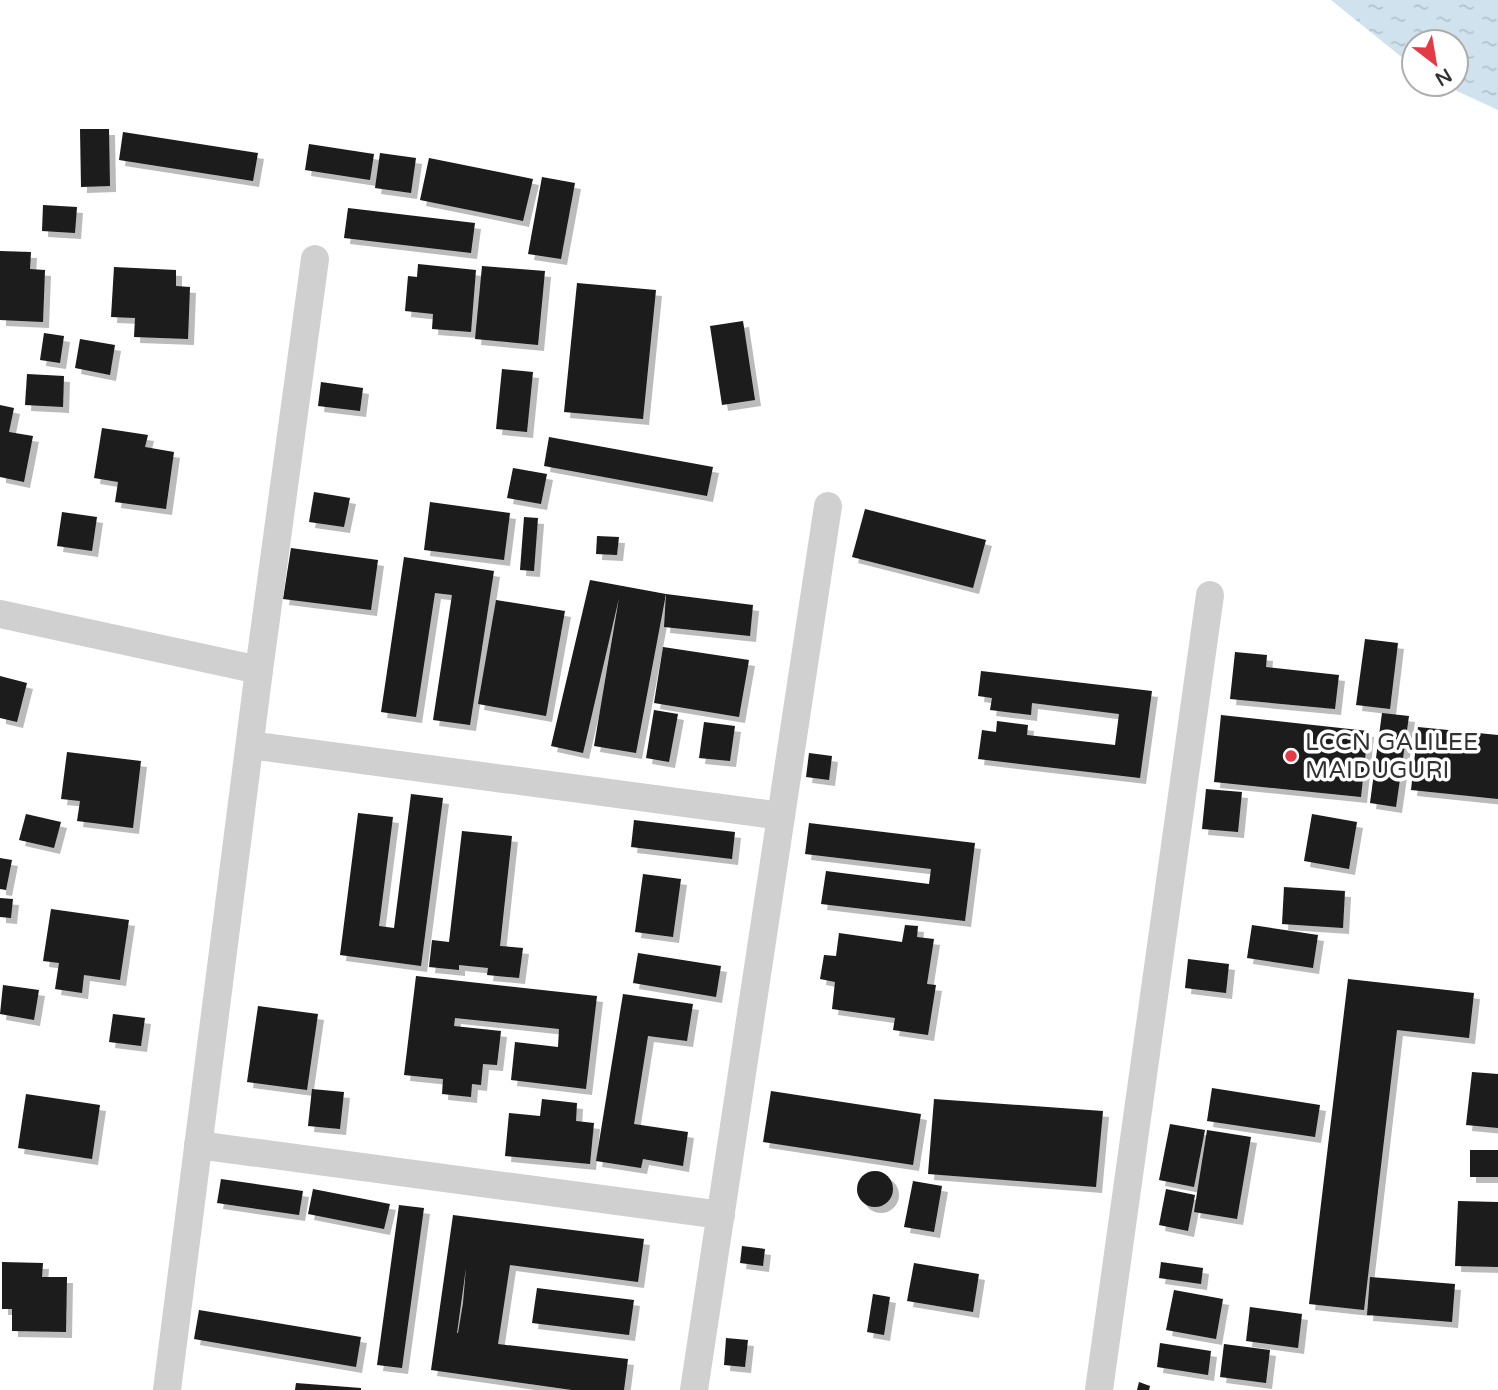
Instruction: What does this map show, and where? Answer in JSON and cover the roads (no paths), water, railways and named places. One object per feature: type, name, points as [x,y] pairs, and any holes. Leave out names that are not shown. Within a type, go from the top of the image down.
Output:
[{"type":"street","points":[[167,1390],[259,670],[315,259]]},
{"type":"street","points":[[694,1390],[828,506]]},
{"type":"street","points":[[1099,1390],[1210,595]]},
{"type":"street","points":[[0,614],[259,670]]},
{"type":"street","points":[[250,745],[781,816]]},
{"type":"street","points":[[198,1145],[721,1215]]},
{"type":"water","points":[[1331,0],[1498,0],[1498,110],[1470,97],[1470,28],[1400,28],[1400,56]]},
{"type":"place","name":"LCCN GALILEE MAIDUGURI","points":[[1291,756]]}]
